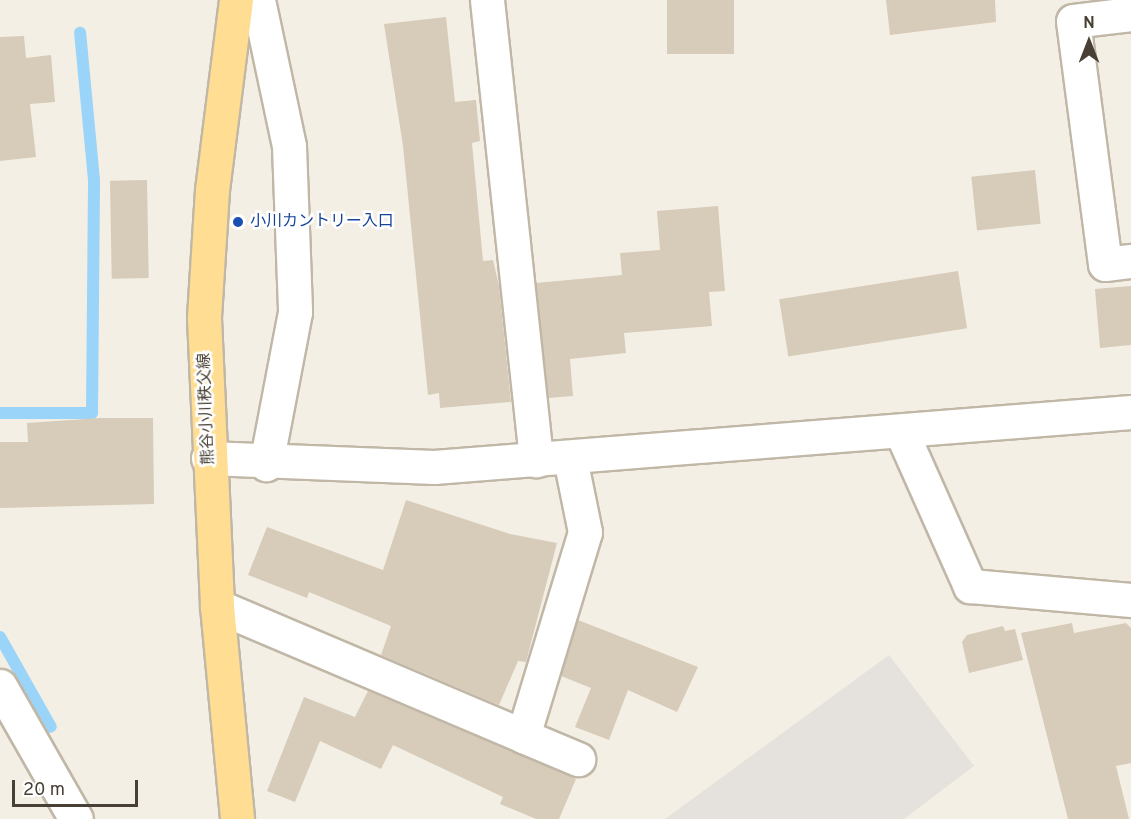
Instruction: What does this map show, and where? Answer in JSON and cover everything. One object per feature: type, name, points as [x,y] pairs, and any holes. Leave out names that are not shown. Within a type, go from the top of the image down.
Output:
[{"type":"main road","name":"熊谷小川秩父線","points":[[236,0],[212,190],[204,318],[208,458],[217,606],[237,819]]},
{"type":"street","points":[[258,0],[289,146],[296,312],[266,464]]},
{"type":"street","points":[[487,0],[536,460]]},
{"type":"street","points":[[1131,14],[1073,21],[1105,264],[1131,261]]},
{"type":"street","points":[[208,458],[266,464],[434,466],[570,458],[1131,412]]},
{"type":"street","points":[[902,431],[970,586],[1131,600]]},
{"type":"street","points":[[523,736],[585,532],[570,458]]},
{"type":"street","points":[[217,606],[578,759]]},
{"type":"street","points":[[0,686],[76,819]]},
{"type":"shaded area","points":[[889,655],[974,766],[904,819],[665,819]]},
{"type":"building","points":[[667,0],[734,0],[734,54],[667,54]]},
{"type":"building","points":[[886,0],[995,0],[996,22],[890,35]]},
{"type":"building","points":[[446,17],[455,102],[476,100],[480,141],[472,143],[483,261],[493,260],[499,286],[511,402],[440,408],[439,393],[428,395],[403,146],[384,24]]},
{"type":"building","points":[[24,36],[26,58],[51,55],[55,102],[30,104],[36,157],[0,161],[0,37]]},
{"type":"building","points":[[1035,170],[1041,224],[977,230],[971,177]]},
{"type":"building","points":[[147,180],[149,278],[112,279],[110,181]]},
{"type":"building","points":[[718,206],[725,291],[709,292],[712,326],[624,333],[626,353],[570,359],[573,396],[548,398],[536,283],[622,275],[620,253],[660,250],[657,211]]},
{"type":"building","points":[[958,271],[967,328],[788,357],[779,299]]},
{"type":"building","points":[[1131,286],[1131,345],[1100,348],[1095,289]]},
{"type":"building","points":[[100,418],[153,418],[154,504],[0,508],[0,442],[28,442],[27,423]]},
{"type":"building","points":[[406,500],[510,534],[557,543],[526,662],[518,661],[499,705],[381,655],[391,626],[309,592],[307,598],[248,575],[267,527],[383,570]]},
{"type":"building","points":[[578,620],[698,667],[677,712],[628,690],[609,740],[575,727],[591,688],[561,676]]},
{"type":"building","points":[[1072,623],[1074,633],[1126,623],[1131,628],[1131,763],[1116,766],[1129,819],[1068,819],[1021,633]]},
{"type":"building","points":[[1003,626],[1005,631],[1015,629],[1023,660],[969,673],[962,642],[967,635]]},
{"type":"building","points":[[368,691],[576,779],[559,819],[536,819],[500,804],[503,797],[393,745],[381,769],[320,741],[295,802],[267,791],[304,697],[355,717]]},
{"type":"waterway","points":[[0,413],[92,413],[94,180],[80,33]]},
{"type":"waterway","points":[[0,637],[51,727]]},
{"type":"place","name":"小川カントリー入口","points":[[238,222]]}]
